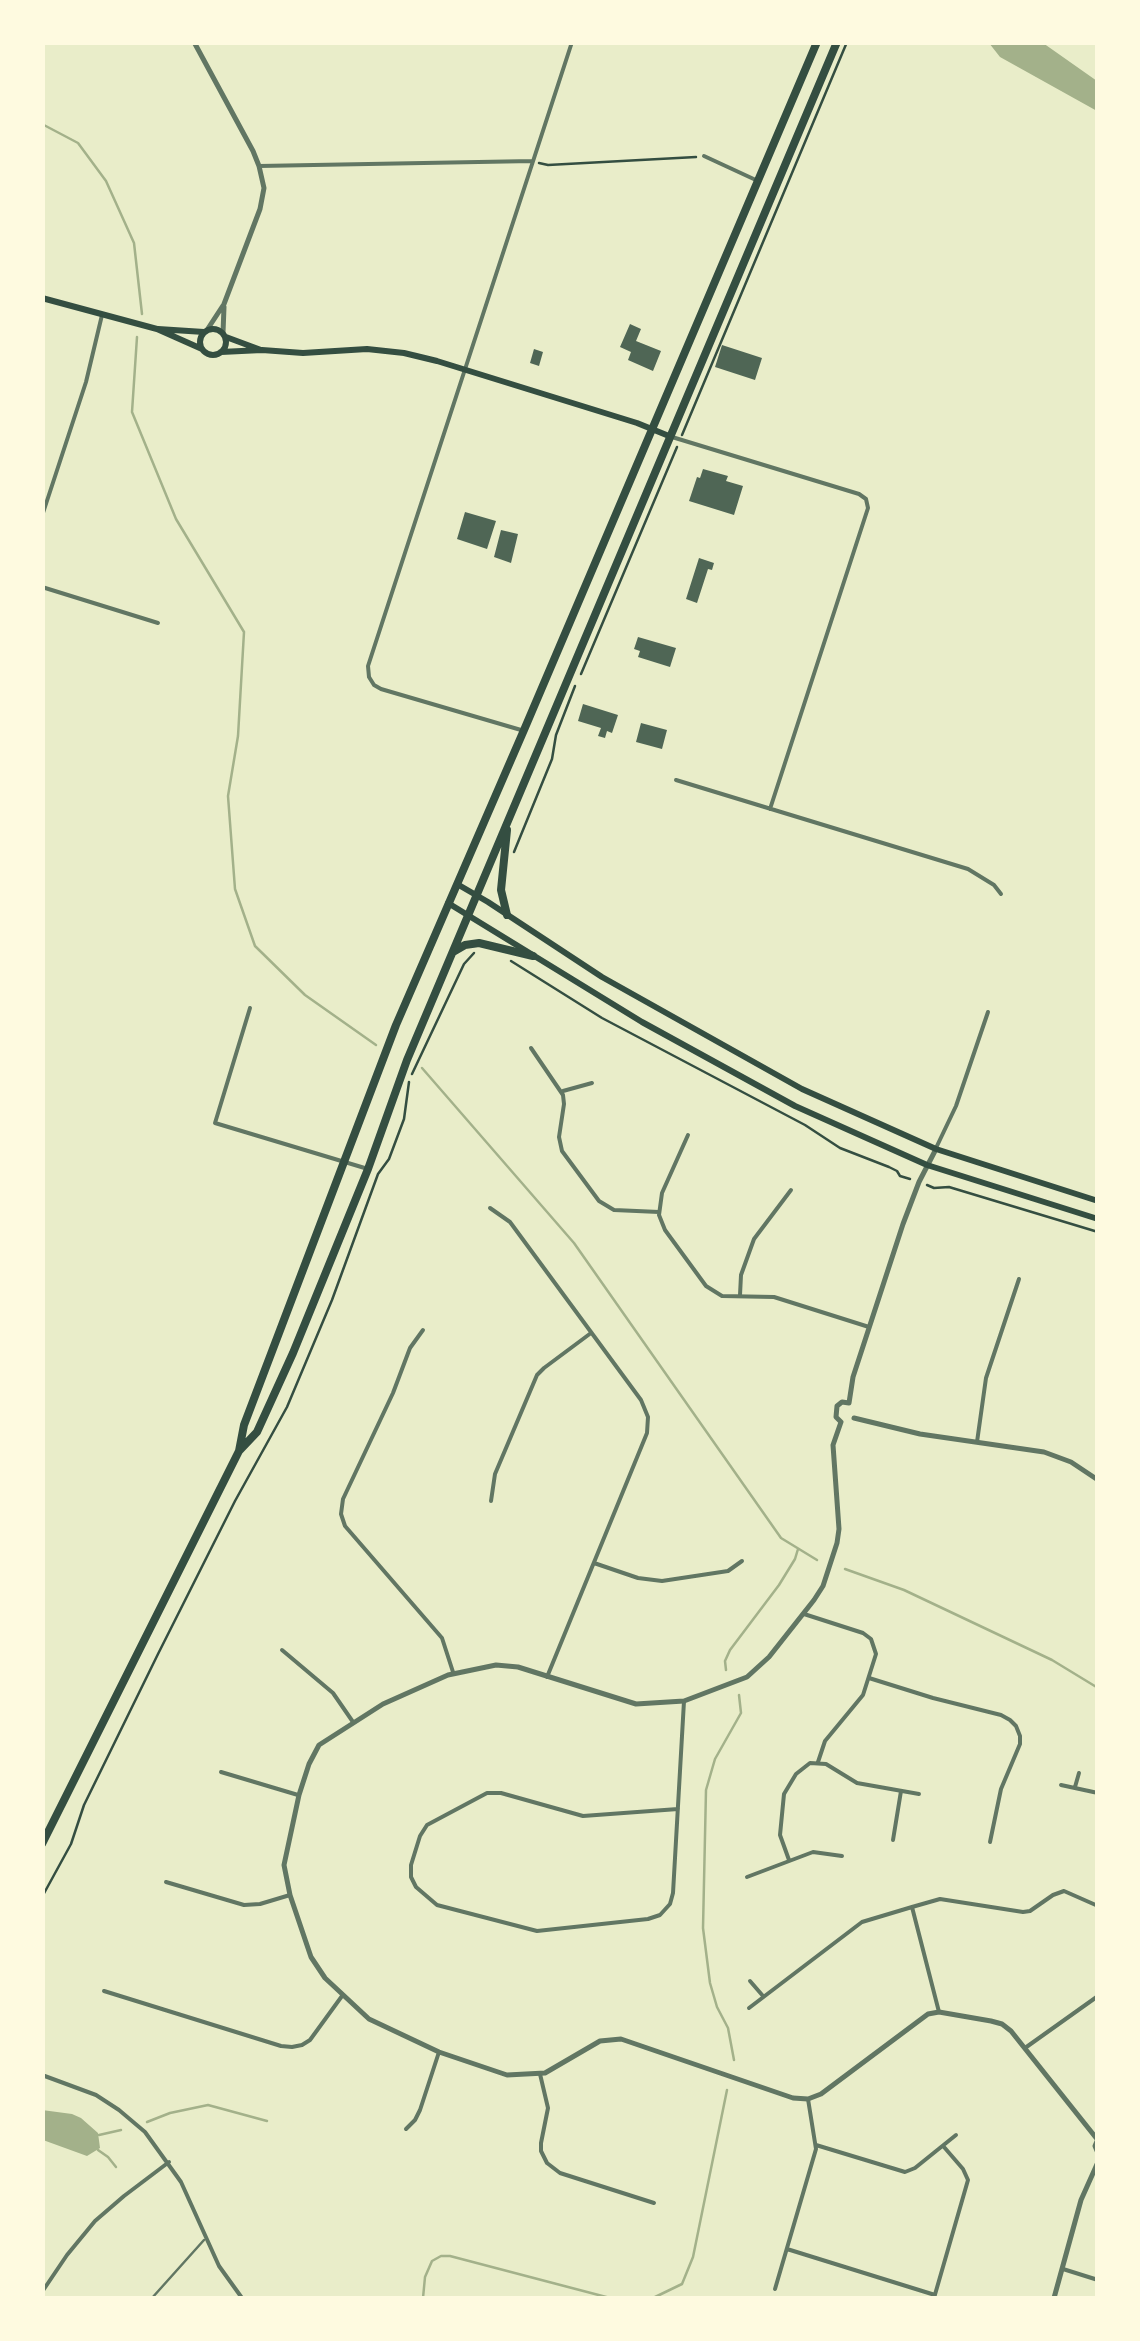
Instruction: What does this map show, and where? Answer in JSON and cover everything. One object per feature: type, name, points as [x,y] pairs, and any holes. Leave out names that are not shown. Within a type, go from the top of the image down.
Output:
[{"type":"highway","points":[[42,1844],[239,1451],[244,1424],[396,1025],[817,42]]},
{"type":"highway","points":[[239,1451],[257,1432],[286,1369],[368,1169],[407,1060],[837,42]]},
{"type":"highway","points":[[508,821],[501,890],[508,915]]},
{"type":"highway","points":[[453,952],[464,944],[480,943],[534,956]]},
{"type":"main road","points":[[45,301],[157,329],[208,354],[384,350],[420,356],[670,436]]},
{"type":"main road","points":[[157,329],[216,328],[262,350]]},
{"type":"main road","points":[[202,348],[200,340],[205,331]]},
{"type":"main road","points":[[221,352],[226,345],[224,335]]},
{"type":"main road","points":[[456,884],[602,978],[802,1089],[936,1149],[1098,1200]]},
{"type":"main road","points":[[448,903],[642,1022],[836,1126],[928,1165],[1098,1219]]},
{"type":"street","points":[[194,42],[259,166],[263,198],[224,304],[205,331]]},
{"type":"street","points":[[524,730],[381,689],[369,677],[368,666],[572,42]]},
{"type":"street","points":[[704,156],[758,181]]},
{"type":"street","points":[[259,166],[534,161]]},
{"type":"street","points":[[224,304],[224,335]]},
{"type":"street","points":[[42,516],[86,382],[102,315]]},
{"type":"street","points":[[670,436],[866,499],[867,516],[770,809]]},
{"type":"street","points":[[42,587],[158,623]]},
{"type":"street","points":[[676,780],[968,869],[1001,894]]},
{"type":"street","points":[[250,1008],[215,1123],[368,1169]]},
{"type":"street","points":[[849,1403],[869,1327],[904,1224],[919,1182],[956,1106],[988,1012]]},
{"type":"street","points":[[531,1048],[562,1091],[559,1132],[564,1156],[599,1201],[620,1211],[659,1212]]},
{"type":"street","points":[[562,1091],[592,1083]]},
{"type":"street","points":[[688,1135],[662,1193],[659,1212],[665,1230],[706,1286],[718,1294],[774,1297],[869,1327]]},
{"type":"street","points":[[740,1296],[741,1276],[754,1239],[791,1190]]},
{"type":"street","points":[[490,1208],[510,1222],[641,1400],[648,1422],[547,1677]]},
{"type":"street","points":[[977,1442],[986,1378],[1019,1279]]},
{"type":"street","points":[[424,1330],[410,1348],[341,1514],[344,1526],[442,1638],[453,1674]]},
{"type":"street","points":[[491,1501],[495,1474],[535,1379],[591,1333]]},
{"type":"street","points":[[842,1402],[849,1403],[855,1409],[854,1418],[841,1422],[835,1410],[842,1402]]},
{"type":"street","points":[[854,1418],[909,1432],[1044,1452],[1071,1462],[1098,1480]]},
{"type":"street","points":[[841,1422],[833,1445],[840,1518],[837,1543],[822,1586],[804,1614],[761,1666],[747,1677],[684,1701],[630,1703],[502,1664],[453,1674],[383,1704],[319,1745],[309,1764],[284,1865],[314,1965],[369,2019],[439,2052],[507,2075],[540,2074],[600,2040],[624,2039],[793,2098],[808,2099],[822,2094],[920,2018],[939,2012],[1002,2024],[1012,2031],[1097,2139],[1098,2153]]},
{"type":"street","points":[[594,1563],[638,1578],[662,1580],[728,1571],[742,1561]]},
{"type":"street","points":[[804,1614],[863,1633],[871,1639],[876,1654],[860,1700],[825,1741],[818,1762]]},
{"type":"street","points":[[282,1650],[333,1693],[353,1722]]},
{"type":"street","points":[[869,1678],[1001,1715],[1016,1726],[1020,1744],[1001,1789],[990,1842]]},
{"type":"street","points":[[678,1810],[583,1816],[502,1793],[487,1793],[427,1824],[420,1836],[411,1877],[416,1887],[437,1905],[538,1931],[652,1918],[668,1908],[672,1897],[678,1810],[684,1701]]},
{"type":"street","points":[[789,1860],[780,1835],[786,1788],[803,1767],[818,1762],[857,1783],[919,1794]]},
{"type":"street","points":[[221,1772],[300,1795]]},
{"type":"street","points":[[1076,1787],[1079,1772]]},
{"type":"street","points":[[1060,1784],[1098,1793]]},
{"type":"street","points":[[893,1840],[901,1791]]},
{"type":"street","points":[[747,1877],[813,1852],[842,1856]]},
{"type":"street","points":[[166,1882],[244,1905],[290,1895]]},
{"type":"street","points":[[749,2008],[862,1922],[912,1906],[947,1900],[1024,1912],[1064,1891],[1098,1906]]},
{"type":"street","points":[[912,1906],[939,2012]]},
{"type":"street","points":[[750,1981],[764,1997]]},
{"type":"street","points":[[104,1990],[292,2047],[313,2036],[343,1995]]},
{"type":"street","points":[[1025,2048],[1098,1996]]},
{"type":"street","points":[[406,2129],[420,2110],[439,2052]]},
{"type":"street","points":[[42,2074],[96,2095],[145,2132],[181,2182],[219,2266],[242,2298]]},
{"type":"street","points":[[540,2074],[549,2114],[541,2143],[547,2163],[560,2174],[654,2203]]},
{"type":"street","points":[[775,2290],[816,2145],[808,2099]]},
{"type":"street","points":[[816,2145],[905,2172],[916,2168],[956,2136]]},
{"type":"street","points":[[786,2250],[934,2297],[968,2180],[963,2168],[944,2147]]},
{"type":"street","points":[[42,2292],[76,2243],[105,2212],[169,2162]]},
{"type":"street","points":[[1054,2298],[1081,2200],[1098,2162]]},
{"type":"street","points":[[1063,2269],[1098,2280]]},
{"type":"lane","points":[[152,2298],[206,2237]]},
{"type":"path","points":[[684,430],[848,42]]},
{"type":"path","points":[[534,161],[548,165],[704,156]]},
{"type":"path","points":[[514,854],[578,680],[676,450]]},
{"type":"path","points":[[503,958],[514,961],[602,1018],[789,1116],[840,1148],[905,1177]]},
{"type":"path","points":[[934,1188],[950,1186],[1098,1232]]},
{"type":"shaded area","points":[[989,43],[1043,43],[1097,81],[1097,111],[1000,57]]},
{"type":"shaded area","points":[[42,2110],[81,2118],[98,2133],[100,2148],[87,2156],[43,2140]]},
{"type":"building","points":[[630,324],[641,329],[636,341],[661,351],[653,371],[628,360],[631,352],[620,347]]},
{"type":"building","points":[[722,345],[762,358],[755,380],[715,367]]},
{"type":"building","points":[[534,349],[543,352],[539,366],[530,363]]},
{"type":"building","points":[[703,469],[728,476],[726,481],[743,486],[734,515],[689,501]]},
{"type":"building","points":[[465,512],[496,521],[487,549],[457,539]]},
{"type":"building","points":[[501,530],[518,534],[511,563],[494,557]]},
{"type":"building","points":[[699,558],[714,563],[712,570],[708,569],[697,603],[686,599]]},
{"type":"building","points":[[638,637],[676,648],[670,667],[638,657],[640,651],[634,649]]},
{"type":"building","points":[[583,704],[618,715],[612,733],[607,731],[605,738],[598,736],[601,728],[578,721]]},
{"type":"building","points":[[641,723],[667,730],[662,749],[636,742]]},
{"type":"waterway","points":[[42,124],[78,143],[106,181],[134,243],[142,314]]},
{"type":"waterway","points":[[137,337],[132,412],[176,519],[244,632],[238,736],[228,796],[235,889],[255,946],[305,995],[376,1045]]},
{"type":"waterway","points":[[422,1068],[574,1243],[781,1538],[817,1560]]},
{"type":"waterway","points":[[726,1670],[730,1650],[779,1585],[798,1549]]},
{"type":"waterway","points":[[845,1569],[904,1590],[1052,1660],[1098,1688]]},
{"type":"waterway","points":[[734,2060],[728,2028],[710,1983],[703,1928],[706,1790],[715,1759],[741,1713],[739,1695]]},
{"type":"waterway","points":[[653,2298],[682,2284],[693,2257],[727,2090]]},
{"type":"waterway","points":[[147,2122],[208,2105],[267,2121]]},
{"type":"waterway","points":[[99,2135],[121,2130]]},
{"type":"waterway","points":[[98,2150],[116,2167]]},
{"type":"waterway","points":[[423,2298],[425,2277],[432,2261],[441,2256],[610,2298]]}]
